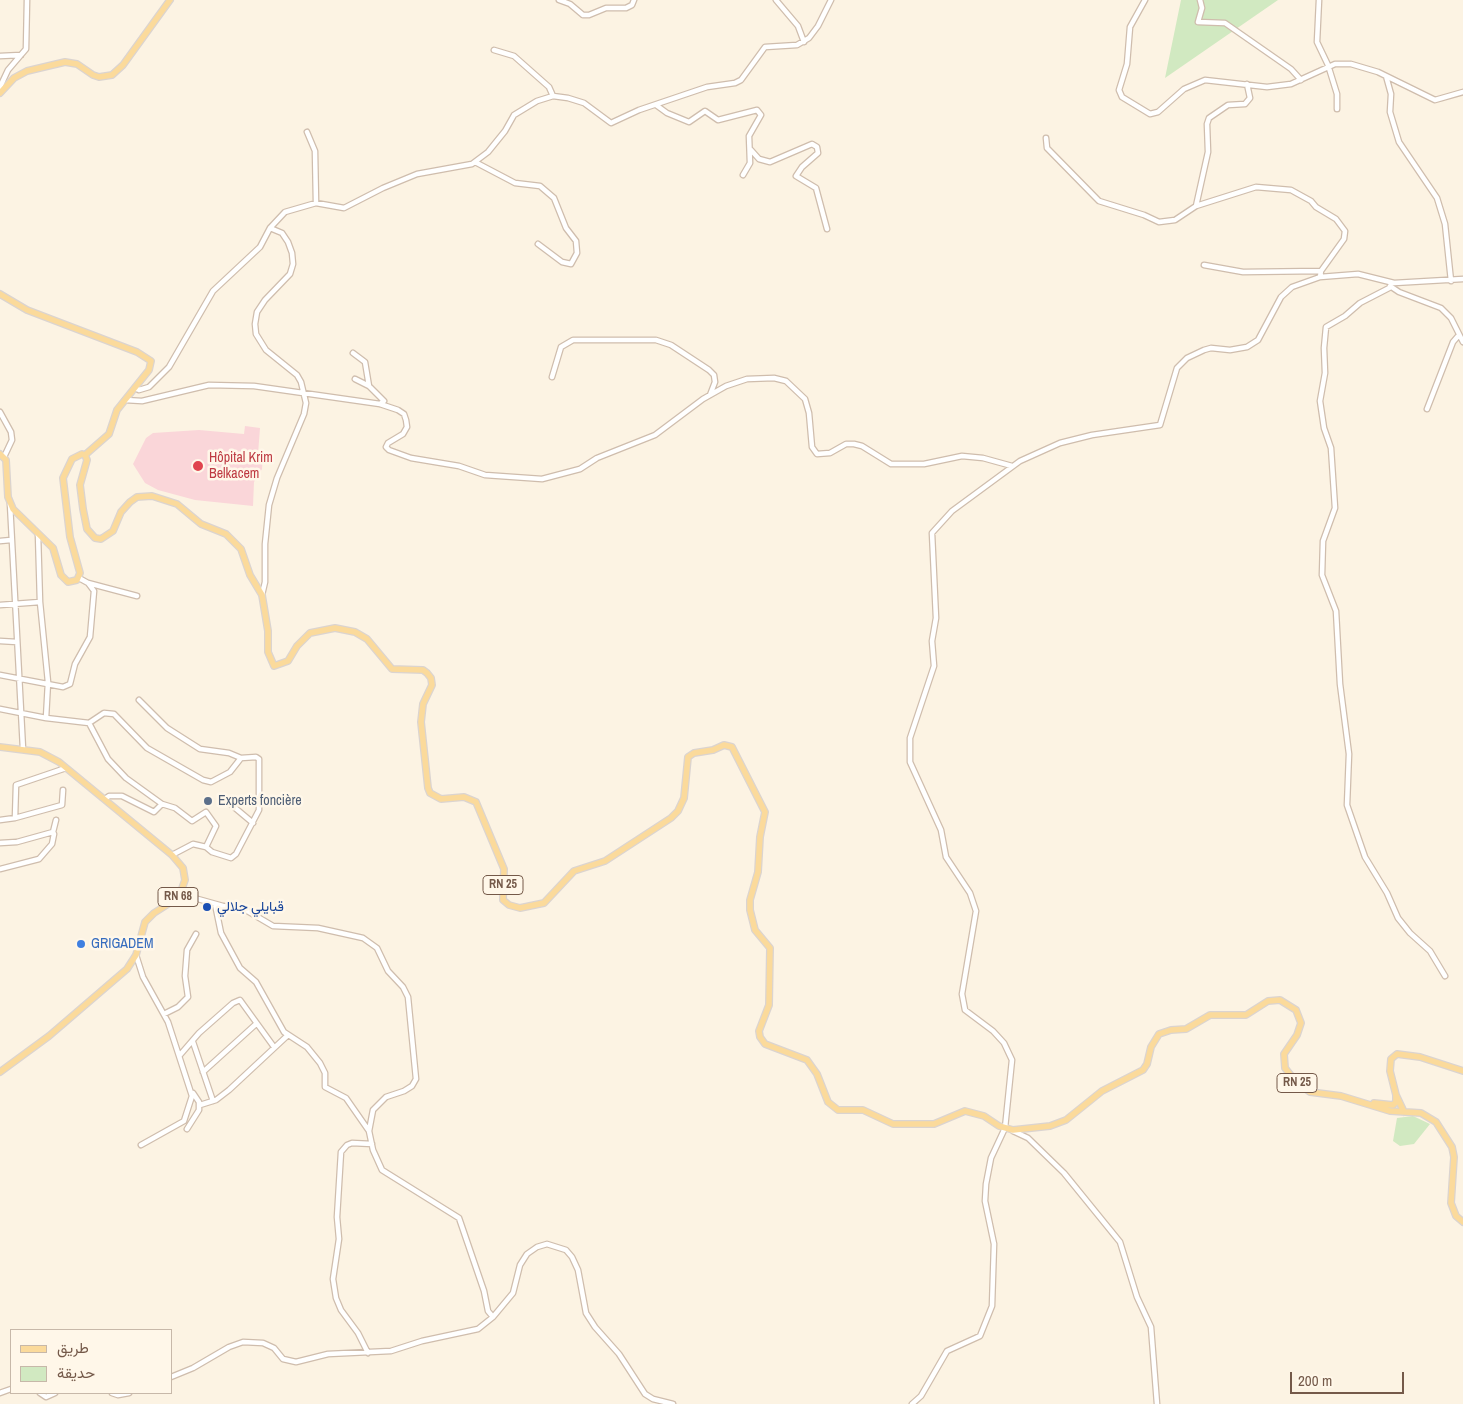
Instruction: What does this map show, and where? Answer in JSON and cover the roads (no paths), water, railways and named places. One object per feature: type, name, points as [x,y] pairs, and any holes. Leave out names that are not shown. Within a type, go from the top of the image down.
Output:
[{"type":"main road","points":[[0,93],[14,78],[27,71],[65,62],[77,64],[92,75],[99,77],[112,75],[123,65],[170,0]]},
{"type":"main road","points":[[0,294],[27,310],[68,324],[148,358],[152,363],[136,388],[117,410],[109,434],[85,455],[76,455],[72,459],[63,478],[70,537],[79,578],[72,582],[64,579],[53,548],[19,517],[10,503],[7,466],[2,456]]},
{"type":"main road","name":"RN 25","points":[[85,455],[87,460],[80,485],[87,529],[95,538],[108,537],[113,531],[121,512],[130,502],[145,496],[177,504],[201,524],[219,530],[234,541],[241,549],[250,575],[262,595],[269,638],[268,652],[274,666],[288,662],[297,646],[310,633],[335,628],[355,632],[367,639],[392,669],[423,670],[427,672],[431,678],[432,685],[423,704],[421,722],[422,744],[428,768],[428,788],[430,793],[441,799],[464,796],[476,802],[504,869],[503,900],[509,906],[520,908],[544,903],[574,871],[605,860],[671,818],[678,811],[684,798],[688,757],[694,753],[713,750],[724,744],[732,748],[765,812],[760,836],[758,872],[750,900],[752,923],[770,948],[769,1005],[759,1031],[762,1042],[775,1049],[807,1060],[817,1074],[828,1102],[838,1110],[863,1110],[893,1124],[934,1124],[960,1113],[972,1112],[984,1116],[1007,1129],[1050,1126],[1066,1120],[1102,1091],[1143,1070],[1155,1039],[1164,1031],[1186,1029],[1210,1015],[1246,1015],[1274,1000],[1287,1004],[1296,1010],[1301,1023],[1297,1035],[1284,1054],[1284,1061],[1289,1074],[1310,1092],[1341,1096],[1390,1111],[1416,1112],[1429,1116],[1449,1139],[1454,1157],[1451,1202],[1456,1216],[1463,1222]]},
{"type":"main road","name":"RN 68","points":[[0,747],[46,754],[66,768],[172,855],[180,864],[185,875],[184,887],[180,894],[149,917],[143,929],[136,955],[127,969],[82,1005],[49,1036],[0,1072]]},
{"type":"main road","points":[[1404,1112],[1396,1095],[1390,1071],[1391,1059],[1397,1054],[1420,1057],[1463,1071]]},
{"type":"main road","points":[[1363,1102],[1393,1105],[1396,1102],[1396,1095]]},
{"type":"street","points":[[0,87],[8,70],[26,49],[27,0]]},
{"type":"street","points":[[559,0],[570,4],[583,14],[589,15],[606,8],[626,8],[632,5],[634,0]]},
{"type":"street","points":[[776,0],[798,26],[804,42]]},
{"type":"street","points":[[136,388],[139,390],[149,387],[169,367],[213,291],[225,278],[249,260],[260,247],[270,228],[285,212],[316,203],[344,208],[382,188],[417,174],[474,162],[488,152],[505,131],[514,115],[522,108],[553,96],[584,103],[611,123],[706,87],[735,83],[741,80],[765,47],[804,42],[818,26],[831,0]]},
{"type":"street","points":[[1145,0],[1129,34],[1128,64],[1119,90],[1122,97],[1150,114],[1158,112],[1184,89],[1205,80],[1267,87],[1301,80],[1328,65],[1351,64],[1386,76],[1435,100],[1463,92]]},
{"type":"street","points":[[1200,0],[1202,8],[1198,22],[1225,23],[1291,69],[1301,80]]},
{"type":"street","points":[[1319,0],[1317,42],[1328,65],[1338,94],[1337,109]]},
{"type":"street","points":[[494,50],[514,56],[549,87],[553,96]]},
{"type":"street","points":[[0,56],[21,55]]},
{"type":"street","points":[[1386,76],[1391,94],[1390,112],[1399,142],[1438,198],[1445,224],[1450,281]]},
{"type":"street","points":[[1196,206],[1208,152],[1207,124],[1209,118],[1228,105],[1245,104],[1250,98],[1247,84]]},
{"type":"street","points":[[656,105],[667,113],[689,122],[705,111],[718,120],[757,110],[761,115],[748,136],[751,150],[750,163],[743,174]]},
{"type":"street","points":[[307,132],[315,151],[316,203]]},
{"type":"street","points":[[1046,138],[1047,148],[1099,201],[1144,215],[1159,222],[1175,220],[1196,206],[1256,187],[1291,190],[1305,197],[1316,208],[1336,219],[1345,231],[1344,239],[1321,271],[1320,277]]},
{"type":"street","points":[[751,150],[758,159],[770,162],[812,144],[817,147],[818,153],[802,167],[796,176],[816,188],[827,229]]},
{"type":"street","points":[[474,162],[515,183],[540,186],[554,198],[566,228],[576,241],[577,253],[571,264],[562,262],[538,244]]},
{"type":"street","points":[[262,595],[266,582],[265,544],[269,505],[277,478],[304,414],[304,392],[297,374],[266,350],[256,334],[257,312],[265,300],[290,274],[293,264],[292,253],[285,237],[282,233],[270,228]]},
{"type":"street","points":[[1204,266],[1243,272],[1321,271]]},
{"type":"street","points":[[912,1404],[920,1396],[947,1351],[980,1336],[992,1306],[994,1254],[985,1201],[986,1184],[991,1158],[1007,1129],[1012,1060],[1004,1043],[993,1031],[965,1010],[962,994],[976,911],[970,893],[946,857],[941,830],[910,762],[910,738],[934,666],[932,641],[936,618],[932,534],[952,510],[1012,466],[1060,443],[1092,435],[1160,426],[1177,368],[1187,358],[1211,348],[1230,350],[1247,347],[1258,340],[1286,292],[1292,287],[1320,277],[1358,274],[1394,282],[1463,279]]},
{"type":"street","points":[[1386,280],[1391,287],[1399,292],[1422,299],[1441,308],[1451,318],[1463,342]]},
{"type":"street","points":[[1391,287],[1360,303],[1345,316],[1326,327],[1324,348],[1325,373],[1320,401],[1324,428],[1331,448],[1335,508],[1323,541],[1322,575],[1336,611],[1340,684],[1349,754],[1347,805],[1365,857],[1387,893],[1398,918],[1410,933],[1430,951],[1445,976]]},
{"type":"street","points":[[1427,409],[1453,342],[1459,335]]},
{"type":"street","points":[[552,377],[561,347],[573,340],[656,340],[671,345],[709,370],[714,376],[715,382],[710,395]]},
{"type":"street","points":[[353,353],[364,362],[369,386]]},
{"type":"street","points":[[125,400],[142,401],[209,385],[254,386],[380,404],[398,410],[404,414],[406,420],[407,427],[403,434],[388,443],[386,447],[389,450],[411,458],[459,466],[485,475],[542,479],[580,469],[597,458],[655,435],[710,395],[726,386],[746,380],[774,378],[786,382],[805,399],[809,414],[812,448],[817,454],[830,452],[846,444],[854,444],[862,446],[891,464],[924,464],[962,456],[983,458],[1012,466]]},
{"type":"street","points":[[355,379],[369,386],[384,401],[380,404]]},
{"type":"street","points":[[0,412],[11,432],[12,440],[2,456]]},
{"type":"street","points":[[10,503],[23,749]]},
{"type":"street","points":[[38,534],[40,602],[48,682],[46,718]]},
{"type":"street","points":[[0,541],[11,540]]},
{"type":"street","points":[[79,578],[88,583],[137,596]]},
{"type":"street","points":[[0,675],[48,682],[65,687],[70,684],[75,664],[89,641],[94,591],[88,583]]},
{"type":"street","points":[[0,605],[40,602]]},
{"type":"street","points":[[0,641],[18,642]]},
{"type":"street","points":[[139,700],[168,728],[200,750],[229,753],[241,758],[256,757],[261,765],[259,810],[236,854],[231,858],[212,852],[206,847],[193,844],[172,855]]},
{"type":"street","points":[[0,709],[46,718],[89,723],[104,713],[114,714],[147,748],[203,780],[211,782],[222,778],[241,758]]},
{"type":"street","points":[[89,723],[108,759],[126,778],[162,804],[175,808],[192,821],[206,812],[216,826],[206,847]]},
{"type":"street","points":[[15,818],[16,785],[66,768]]},
{"type":"street","points":[[0,820],[15,818],[62,805],[64,790]]},
{"type":"street","points":[[104,799],[109,796],[122,796],[154,812],[162,804]]},
{"type":"street","points":[[228,802],[253,823]]},
{"type":"street","points":[[0,869],[39,859],[52,844],[56,820]]},
{"type":"street","points":[[0,843],[17,842],[53,832]]},
{"type":"street","points":[[180,894],[215,904],[244,909],[272,926],[318,928],[362,938],[377,948],[388,971],[403,987],[408,997],[416,1079],[412,1086],[404,1091],[386,1096],[378,1103],[373,1110],[369,1131]]},
{"type":"street","points":[[215,904],[221,933],[243,972],[256,982],[287,1036],[307,1047],[325,1073],[325,1087],[346,1098],[369,1131],[382,1170],[459,1218],[484,1291],[488,1311],[493,1317]]},
{"type":"street","points":[[164,1014],[178,1007],[188,997],[185,976],[188,950],[196,934]]},
{"type":"street","points":[[136,955],[143,977],[164,1014],[180,1055],[192,1096],[184,1121],[141,1145]]},
{"type":"street","points":[[180,1055],[199,1033],[233,1003],[240,1000],[274,1047]]},
{"type":"street","points":[[203,1072],[256,1024]]},
{"type":"street","points":[[200,1105],[213,1101],[229,1090],[287,1036]]},
{"type":"street","points":[[193,1042],[213,1101]]},
{"type":"street","points":[[187,1129],[199,1110],[200,1105],[191,1090]]},
{"type":"street","points":[[1007,1129],[1028,1138],[1041,1149],[1064,1173],[1120,1242],[1137,1296],[1151,1327],[1157,1404]]},
{"type":"street","points":[[368,1353],[358,1333],[341,1310],[336,1298],[333,1279],[339,1240],[338,1200],[341,1152],[347,1145],[352,1143],[372,1144]]},
{"type":"street","points":[[172,1377],[193,1368],[229,1347],[248,1341],[263,1343],[274,1348],[284,1358],[296,1362],[328,1354],[391,1351],[422,1341],[478,1329],[493,1317],[513,1293],[520,1265],[527,1254],[537,1247],[547,1244],[566,1250],[572,1257],[578,1270],[586,1313],[595,1328],[619,1354],[648,1397],[673,1404]]},
{"type":"street","points":[[42,1394],[46,1397],[53,1394]]},
{"type":"place","name":"Hôpital Krim Belkacem","points":[[198,466]]},
{"type":"place","name":"Experts foncière","points":[[208,801]]},
{"type":"place","name":"قبايلي جلالي","points":[[207,907]]},
{"type":"place","name":"GRIGADEM","points":[[81,944]]}]
